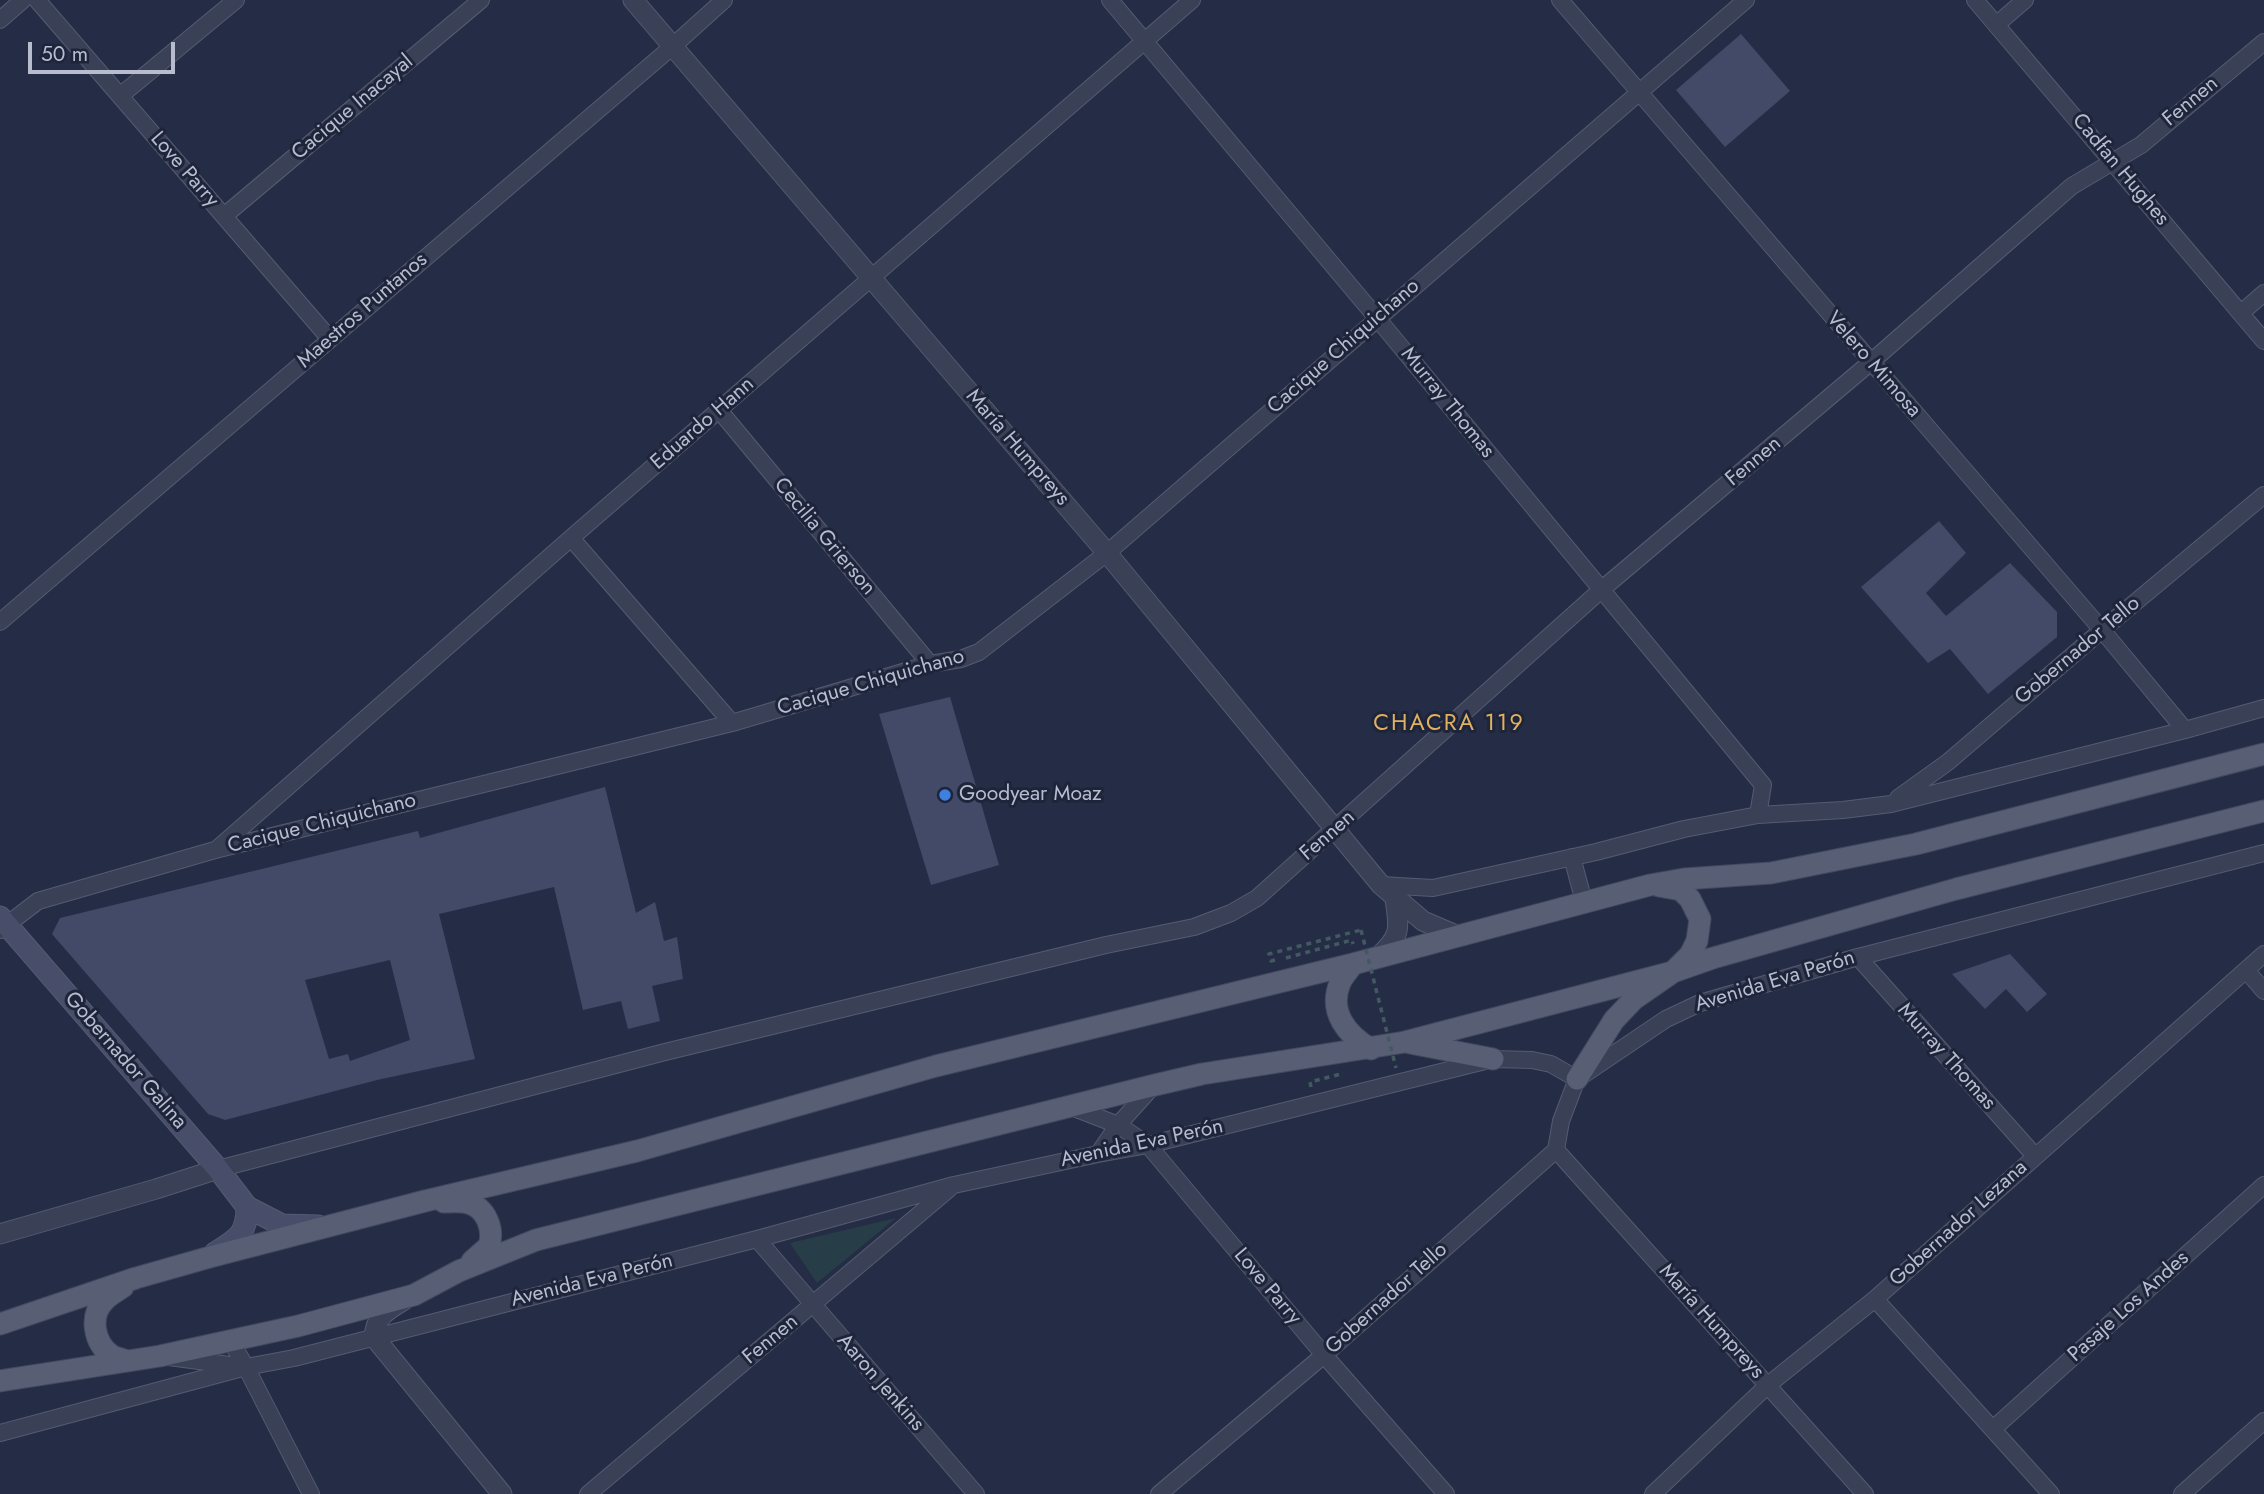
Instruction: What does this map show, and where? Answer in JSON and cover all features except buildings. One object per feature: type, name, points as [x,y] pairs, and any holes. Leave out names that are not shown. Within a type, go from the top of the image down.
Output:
[{"type":"main road","points":[[0,1324],[136,1278],[210,1257],[425,1201],[637,1152],[936,1066],[1353,964],[1650,885],[1684,879],[1771,873],[1916,844],[2264,754]]},
{"type":"main road","name":"Avenida Eva Perón","points":[[0,1381],[160,1356],[298,1326],[414,1295],[459,1271],[536,1240],[1155,1084],[1405,1042],[1672,972],[1956,889],[2264,811]]},
{"type":"main road","points":[[1577,1079],[1614,1020],[1633,999],[1672,972],[1690,955],[1697,941],[1700,919],[1690,899],[1681,891],[1650,885]]},
{"type":"main road","name":"Gobernador Galina","points":[[2,924],[218,1169],[247,1207]]},
{"type":"main road","points":[[1353,964],[1340,983],[1337,1003],[1341,1023],[1353,1039],[1371,1049]]},
{"type":"main road","points":[[1405,1042],[1493,1059]]},
{"type":"main road","points":[[425,1201],[470,1204],[482,1212],[490,1225],[489,1247],[459,1271]]},
{"type":"main road","points":[[210,1257],[238,1238],[247,1223],[247,1207],[282,1224],[333,1226]]},
{"type":"main road","points":[[127,1360],[113,1356],[101,1346],[95,1331],[96,1316],[103,1302],[136,1278]]},
{"type":"street","points":[[0,20],[23,0]]},
{"type":"street","name":"Love Parry","points":[[37,0],[330,339]]},
{"type":"street","points":[[120,96],[236,0]]},
{"type":"street","name":"Cacique Inacayal","points":[[224,216],[481,0]]},
{"type":"street","name":"María Humpreys","points":[[633,0],[1107,553],[1388,892],[1423,921],[1458,936]]},
{"type":"street","name":"Maestros Puntanos","points":[[0,622],[724,0]]},
{"type":"street","name":"Murray Thomas","points":[[1110,0],[1763,785],[1758,815]]},
{"type":"street","name":"Eduardo Hann","points":[[215,850],[1192,0]]},
{"type":"street","name":"Velero Mimosa","points":[[1560,0],[2185,730]]},
{"type":"street","name":"Cacique Chiquichano","points":[[2,924],[38,901],[215,850],[732,723],[979,652],[1107,553],[1746,0]]},
{"type":"street","name":"Cadfan Hughes","points":[[1975,0],[2264,341]]},
{"type":"street","points":[[1996,25],[2025,0]]},
{"type":"street","name":"Fennen","points":[[218,1169],[664,1052],[1106,945],[1194,927],[1231,914],[1257,898],[1336,830],[1601,590],[1871,362],[2073,186],[2141,145],[2264,42]]},
{"type":"street","points":[[2241,313],[2264,293]]},
{"type":"street","name":"Cecilia Grierson","points":[[719,410],[930,664]]},
{"type":"street","name":"Gobernador Tello","points":[[1891,804],[1948,762],[2264,495]]},
{"type":"street","points":[[571,538],[732,723]]},
{"type":"street","points":[[1379,956],[1393,943],[1399,930],[1388,892],[1433,888],[1685,829],[1758,815],[1891,804],[2264,708]]},
{"type":"street","points":[[1572,857],[1584,902]]},
{"type":"street","name":"Avenida Eva Perón","points":[[0,1433],[246,1367],[293,1358],[757,1239],[954,1185],[1148,1145],[1493,1059],[1532,1060],[1551,1065],[1577,1079],[1666,1019],[1700,1003],[1858,957],[2262,859]]},
{"type":"street","name":"Gobernador Lezana","points":[[1653,1494],[1768,1385],[1875,1298],[2264,954]]},
{"type":"street","name":"Murray Thomas","points":[[1858,957],[2035,1156]]},
{"type":"street","points":[[2246,970],[2264,991]]},
{"type":"street","points":[[1556,1150],[1561,1121],[1577,1079]]},
{"type":"street","points":[[1098,1154],[1118,1125],[1155,1084]]},
{"type":"street","name":"Love Parry","points":[[1069,1106],[1118,1125],[1148,1145],[1324,1355],[1446,1494]]},
{"type":"street","name":"María Humpreys","points":[[1556,1150],[1865,1494]]},
{"type":"street","name":"Gobernador Tello","points":[[1159,1494],[1324,1355],[1556,1150]]},
{"type":"street","points":[[0,1234],[218,1169]]},
{"type":"street","name":"Fennen","points":[[588,1494],[954,1185]]},
{"type":"street","name":"Pasaje Los Andes","points":[[1993,1429],[2264,1185]]},
{"type":"street","name":"Aaron Jenkins","points":[[757,1239],[976,1494]]},
{"type":"street","points":[[414,1295],[388,1310],[375,1323],[374,1337],[502,1494]]},
{"type":"street","points":[[1875,1298],[2051,1494]]},
{"type":"street","points":[[230,1340],[311,1494]]},
{"type":"street","points":[[160,1356],[246,1367]]},
{"type":"street","points":[[2182,1494],[2264,1421]]},
{"type":"path","points":[[1352,940],[1271,961],[1269,954],[1361,930],[1396,1068]]},
{"type":"shaded area","points":[[896,1218],[817,1283],[790,1243]]},
{"type":"place","name":"Goodyear Moaz","points":[[945,795]]},
{"type":"district","name":"CHACRA 119","points":[[1449,724]]}]
